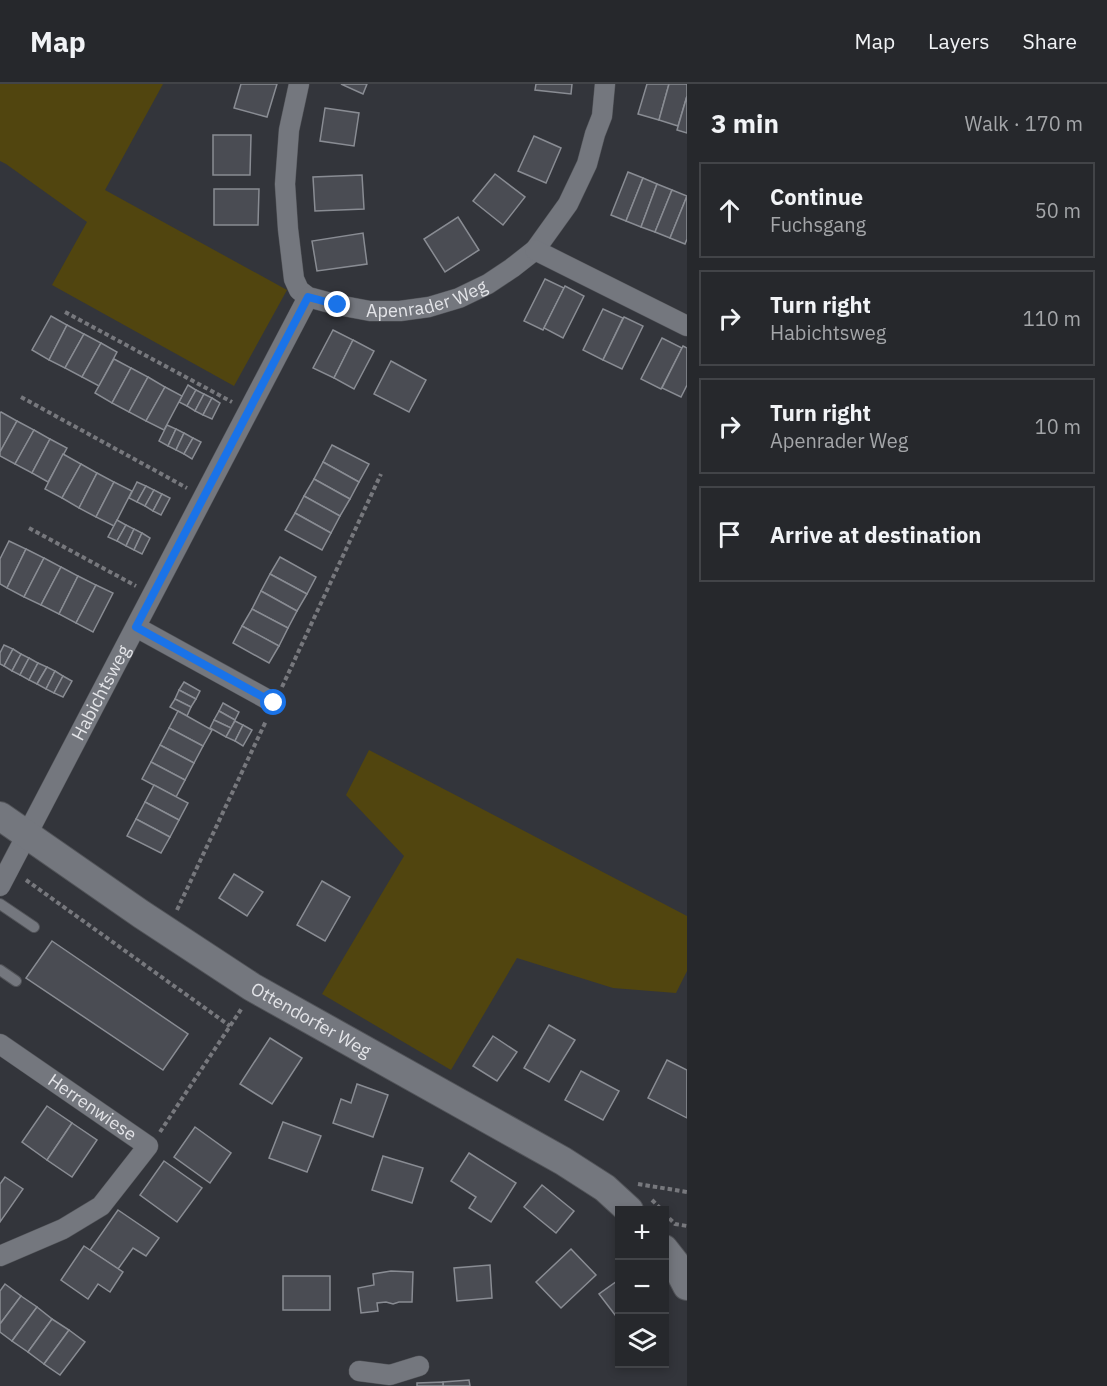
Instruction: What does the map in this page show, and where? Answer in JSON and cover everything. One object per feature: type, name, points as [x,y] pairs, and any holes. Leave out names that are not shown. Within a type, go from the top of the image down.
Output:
[{"type":"main road","name":"Ottendorfer Weg","points":[[0,816],[141,914],[252,987],[563,1161],[605,1188],[632,1197]]},
{"type":"main road","points":[[669,1255],[687,1285]]},
{"type":"street","points":[[299,84],[289,130],[285,184],[294,279],[299,290],[308,297]]},
{"type":"street","name":"Apenrader Weg","points":[[308,297],[370,310],[400,311],[429,307],[459,298],[488,284],[512,268],[535,250],[568,204],[587,164],[602,116],[605,84]]},
{"type":"street","points":[[535,250],[687,326]]},
{"type":"street","name":"Habichtsweg","points":[[27,835],[308,297]]},
{"type":"street","points":[[136,627],[274,703]]},
{"type":"street","points":[[0,886],[27,835]]},
{"type":"street","name":"Herrenwiese","points":[[0,1044],[148,1146],[101,1206],[63,1229],[0,1256]]},
{"type":"street","points":[[359,1371],[390,1381],[419,1366]]},
{"type":"lane","points":[[0,904],[34,927]]},
{"type":"lane","points":[[0,970],[16,981]]},
{"type":"path","points":[[65,312],[248,411]]},
{"type":"path","points":[[21,397],[203,497]]},
{"type":"path","points":[[29,528],[152,595]]},
{"type":"path","points":[[10,868],[230,1026]]},
{"type":"path","points":[[148,1146],[157,1137],[245,1004]]},
{"type":"path","points":[[632,1197],[687,1192]]},
{"type":"path","points":[[669,1218],[675,1224],[687,1226]]},
{"type":"shaded area","points":[[0,84],[163,84],[105,190],[287,290],[234,386],[52,285],[87,222],[0,161]]},
{"type":"shaded area","points":[[369,750],[687,916],[687,971],[676,993],[613,988],[517,958],[451,1070],[322,994],[404,856],[346,795]]},
{"type":"building","points":[[241,84],[277,84],[267,117],[234,108]]},
{"type":"building","points":[[341,84],[367,84],[363,94]]},
{"type":"building","points":[[536,84],[572,84],[571,94],[535,90]]},
{"type":"building","points":[[647,84],[669,84],[659,120],[638,114]]},
{"type":"building","points":[[669,84],[687,84],[687,96],[678,126],[659,120]]},
{"type":"building","points":[[687,96],[687,133],[677,130]]},
{"type":"building","points":[[325,108],[359,113],[354,146],[320,141]]},
{"type":"building","points":[[213,135],[251,135],[250,175],[213,175]]},
{"type":"building","points":[[534,136],[561,148],[546,183],[518,171]]},
{"type":"building","points":[[628,172],[643,178],[626,221],[611,215]]},
{"type":"building","points":[[495,174],[525,197],[503,225],[473,201]]},
{"type":"building","points":[[362,175],[364,209],[315,211],[313,177]]},
{"type":"building","points":[[643,178],[657,184],[641,227],[626,221]]},
{"type":"building","points":[[657,184],[672,190],[655,232],[641,227]]},
{"type":"building","points":[[214,189],[259,189],[258,225],[214,225]]},
{"type":"building","points":[[672,190],[687,196],[670,238],[655,232]]},
{"type":"building","points":[[687,196],[687,239],[685,244],[670,238]]},
{"type":"building","points":[[458,217],[479,250],[445,272],[424,239]]},
{"type":"building","points":[[363,233],[367,264],[317,271],[312,241]]},
{"type":"building","points":[[545,279],[564,288],[543,330],[524,321]]},
{"type":"building","points":[[565,286],[584,296],[563,338],[544,328]]},
{"type":"building","points":[[603,309],[623,318],[603,360],[583,350]]},
{"type":"building","points":[[51,316],[67,325],[49,360],[32,350]]},
{"type":"building","points":[[624,317],[643,326],[622,369],[603,360]]},
{"type":"building","points":[[67,325],[84,334],[65,368],[49,360]]},
{"type":"building","points":[[333,330],[353,340],[334,378],[313,368]]},
{"type":"building","points":[[84,334],[101,343],[82,377],[65,368]]},
{"type":"building","points":[[662,338],[682,348],[661,389],[641,379]]},
{"type":"building","points":[[353,340],[374,351],[354,389],[334,378]]},
{"type":"building","points":[[101,343],[117,352],[99,386],[82,377]]},
{"type":"building","points":[[683,346],[687,348],[687,385],[681,397],[662,388]]},
{"type":"building","points":[[114,359],[131,368],[112,403],[95,393]]},
{"type":"building","points":[[391,361],[426,380],[409,412],[374,394]]},
{"type":"building","points":[[131,368],[148,377],[129,412],[112,403]]},
{"type":"building","points":[[148,377],[165,387],[146,421],[129,412]]},
{"type":"building","points":[[188,385],[196,390],[187,406],[179,402]]},
{"type":"building","points":[[165,387],[182,396],[164,430],[146,421]]},
{"type":"building","points":[[196,390],[204,394],[195,411],[187,406]]},
{"type":"building","points":[[204,394],[212,398],[203,415],[195,411]]},
{"type":"building","points":[[212,398],[220,403],[212,419],[203,415]]},
{"type":"building","points":[[0,413],[17,421],[0,452]]},
{"type":"building","points":[[17,421],[34,430],[15,464],[0,456],[0,452]]},
{"type":"building","points":[[167,425],[176,429],[168,446],[159,441]]},
{"type":"building","points":[[176,429],[184,433],[176,450],[168,446]]},
{"type":"building","points":[[34,430],[50,439],[32,473],[15,464]]},
{"type":"building","points":[[184,433],[193,438],[184,454],[176,450]]},
{"type":"building","points":[[193,438],[201,442],[192,459],[184,454]]},
{"type":"building","points":[[50,439],[67,448],[48,482],[32,473]]},
{"type":"building","points":[[332,445],[369,464],[359,482],[323,462]]},
{"type":"building","points":[[63,454],[81,464],[62,498],[45,489]]},
{"type":"building","points":[[323,462],[359,482],[350,499],[314,479]]},
{"type":"building","points":[[81,464],[97,473],[79,508],[62,498]]},
{"type":"building","points":[[97,473],[114,482],[96,517],[79,508]]},
{"type":"building","points":[[314,479],[350,499],[340,516],[304,496]]},
{"type":"building","points":[[114,482],[132,491],[114,526],[96,517]]},
{"type":"building","points":[[137,482],[146,486],[137,502],[129,498]]},
{"type":"building","points":[[146,486],[154,490],[145,506],[137,502]]},
{"type":"building","points":[[154,490],[162,494],[153,511],[145,506]]},
{"type":"building","points":[[162,494],[170,498],[161,515],[153,511]]},
{"type":"building","points":[[304,496],[340,516],[331,533],[295,513]]},
{"type":"building","points":[[295,513],[331,533],[322,550],[285,530]]},
{"type":"building","points":[[117,520],[126,525],[117,541],[108,537]]},
{"type":"building","points":[[126,525],[134,529],[126,546],[117,541]]},
{"type":"building","points":[[134,529],[142,533],[134,550],[126,546]]},
{"type":"building","points":[[142,533],[150,538],[142,554],[134,550]]},
{"type":"building","points":[[9,541],[26,549],[7,588],[0,584],[0,559]]},
{"type":"building","points":[[26,549],[44,558],[24,597],[7,588]]},
{"type":"building","points":[[280,557],[316,577],[307,594],[270,574]]},
{"type":"building","points":[[44,558],[61,567],[41,605],[24,597]]},
{"type":"building","points":[[61,567],[78,576],[59,614],[41,605]]},
{"type":"building","points":[[270,574],[307,594],[297,611],[261,591]]},
{"type":"building","points":[[78,576],[96,585],[76,623],[59,614]]},
{"type":"building","points":[[96,585],[113,593],[93,632],[76,623]]},
{"type":"building","points":[[261,591],[297,611],[288,628],[252,609]]},
{"type":"building","points":[[252,609],[288,628],[279,646],[242,626]]},
{"type":"building","points":[[242,626],[279,646],[269,663],[233,643]]},
{"type":"building","points":[[4,645],[13,649],[4,666],[0,664],[0,653]]},
{"type":"building","points":[[13,649],[21,654],[12,671],[4,666]]},
{"type":"building","points":[[21,654],[29,658],[20,675],[12,671]]},
{"type":"building","points":[[29,658],[38,663],[29,680],[20,675]]},
{"type":"building","points":[[38,663],[47,667],[37,684],[29,680]]},
{"type":"building","points":[[47,667],[55,671],[46,689],[37,684]]},
{"type":"building","points":[[55,671],[63,676],[54,693],[46,689]]},
{"type":"building","points":[[63,676],[72,681],[63,697],[54,693]]},
{"type":"building","points":[[184,682],[200,691],[196,699],[179,690]]},
{"type":"building","points":[[179,690],[196,699],[191,707],[175,699]]},
{"type":"building","points":[[175,699],[191,707],[187,716],[170,707]]},
{"type":"building","points":[[223,703],[239,712],[235,720],[219,711]]},
{"type":"building","points":[[178,711],[212,730],[203,746],[169,728]]},
{"type":"building","points":[[219,711],[235,720],[231,728],[214,720]]},
{"type":"building","points":[[214,720],[231,728],[226,737],[210,728]]},
{"type":"building","points":[[235,721],[243,725],[235,741],[226,737]]},
{"type":"building","points":[[243,725],[252,730],[243,746],[235,741]]},
{"type":"building","points":[[169,728],[203,746],[194,763],[160,745]]},
{"type":"building","points":[[160,745],[194,763],[185,780],[151,762]]},
{"type":"building","points":[[151,762],[185,780],[176,797],[142,779]]},
{"type":"building","points":[[154,785],[188,803],[179,820],[145,802]]},
{"type":"building","points":[[145,802],[179,820],[170,837],[136,819]]},
{"type":"building","points":[[136,819],[170,837],[161,853],[127,836]]},
{"type":"building","points":[[234,874],[263,892],[247,916],[219,898]]},
{"type":"building","points":[[322,881],[350,897],[325,941],[297,925]]},
{"type":"building","points":[[52,941],[188,1034],[163,1070],[26,978]]},
{"type":"building","points":[[549,1025],[575,1040],[549,1082],[524,1068]]},
{"type":"building","points":[[493,1036],[517,1052],[497,1081],[473,1066]]},
{"type":"building","points":[[270,1038],[302,1058],[272,1104],[240,1084]]},
{"type":"building","points":[[667,1060],[687,1070],[687,1118],[648,1098]]},
{"type":"building","points":[[581,1071],[619,1091],[603,1120],[565,1100]]},
{"type":"building","points":[[357,1084],[388,1095],[373,1137],[333,1123],[341,1099],[351,1103]]},
{"type":"building","points":[[47,1106],[72,1123],[47,1160],[22,1142]]},
{"type":"building","points":[[283,1122],[321,1136],[307,1172],[269,1158]]},
{"type":"building","points":[[72,1123],[97,1140],[72,1177],[47,1160]]},
{"type":"building","points":[[195,1127],[231,1153],[210,1183],[174,1157]]},
{"type":"building","points":[[469,1153],[516,1183],[491,1222],[469,1208],[476,1197],[451,1181]]},
{"type":"building","points":[[383,1156],[423,1168],[412,1203],[372,1190]]},
{"type":"building","points":[[164,1161],[202,1188],[177,1222],[140,1195]]},
{"type":"building","points":[[5,1177],[23,1189],[0,1222],[0,1184]]},
{"type":"building","points":[[542,1185],[574,1211],[556,1233],[524,1207]]},
{"type":"building","points":[[118,1210],[159,1238],[146,1256],[133,1248],[118,1269],[90,1250]]},
{"type":"building","points":[[84,1246],[123,1272],[110,1292],[98,1284],[88,1299],[61,1280]]},
{"type":"building","points":[[571,1249],[596,1275],[561,1308],[536,1282]]},
{"type":"building","points":[[490,1265],[492,1298],[457,1301],[454,1268]]},
{"type":"building","points":[[391,1271],[413,1272],[412,1302],[377,1303],[378,1311],[361,1313],[358,1288],[374,1285],[373,1274]]},
{"type":"building","points":[[283,1276],[330,1276],[330,1310],[283,1310]]},
{"type":"building","points":[[615,1283],[615,1315],[599,1294]]},
{"type":"building","points":[[5,1284],[21,1296],[0,1324],[0,1291]]},
{"type":"building","points":[[21,1296],[37,1307],[12,1341],[0,1332],[0,1324]]},
{"type":"building","points":[[37,1307],[52,1319],[28,1352],[12,1341]]},
{"type":"building","points":[[52,1319],[69,1330],[44,1364],[28,1352]]},
{"type":"building","points":[[69,1330],[85,1342],[60,1375],[44,1364]]},
{"type":"building","points":[[469,1380],[470,1386],[443,1386],[443,1382]]},
{"type":"building","points":[[443,1382],[443,1386],[417,1386],[417,1383]]},
{"type":"route","points":[[274,703],[136,627],[308,297],[338,305]]}]
